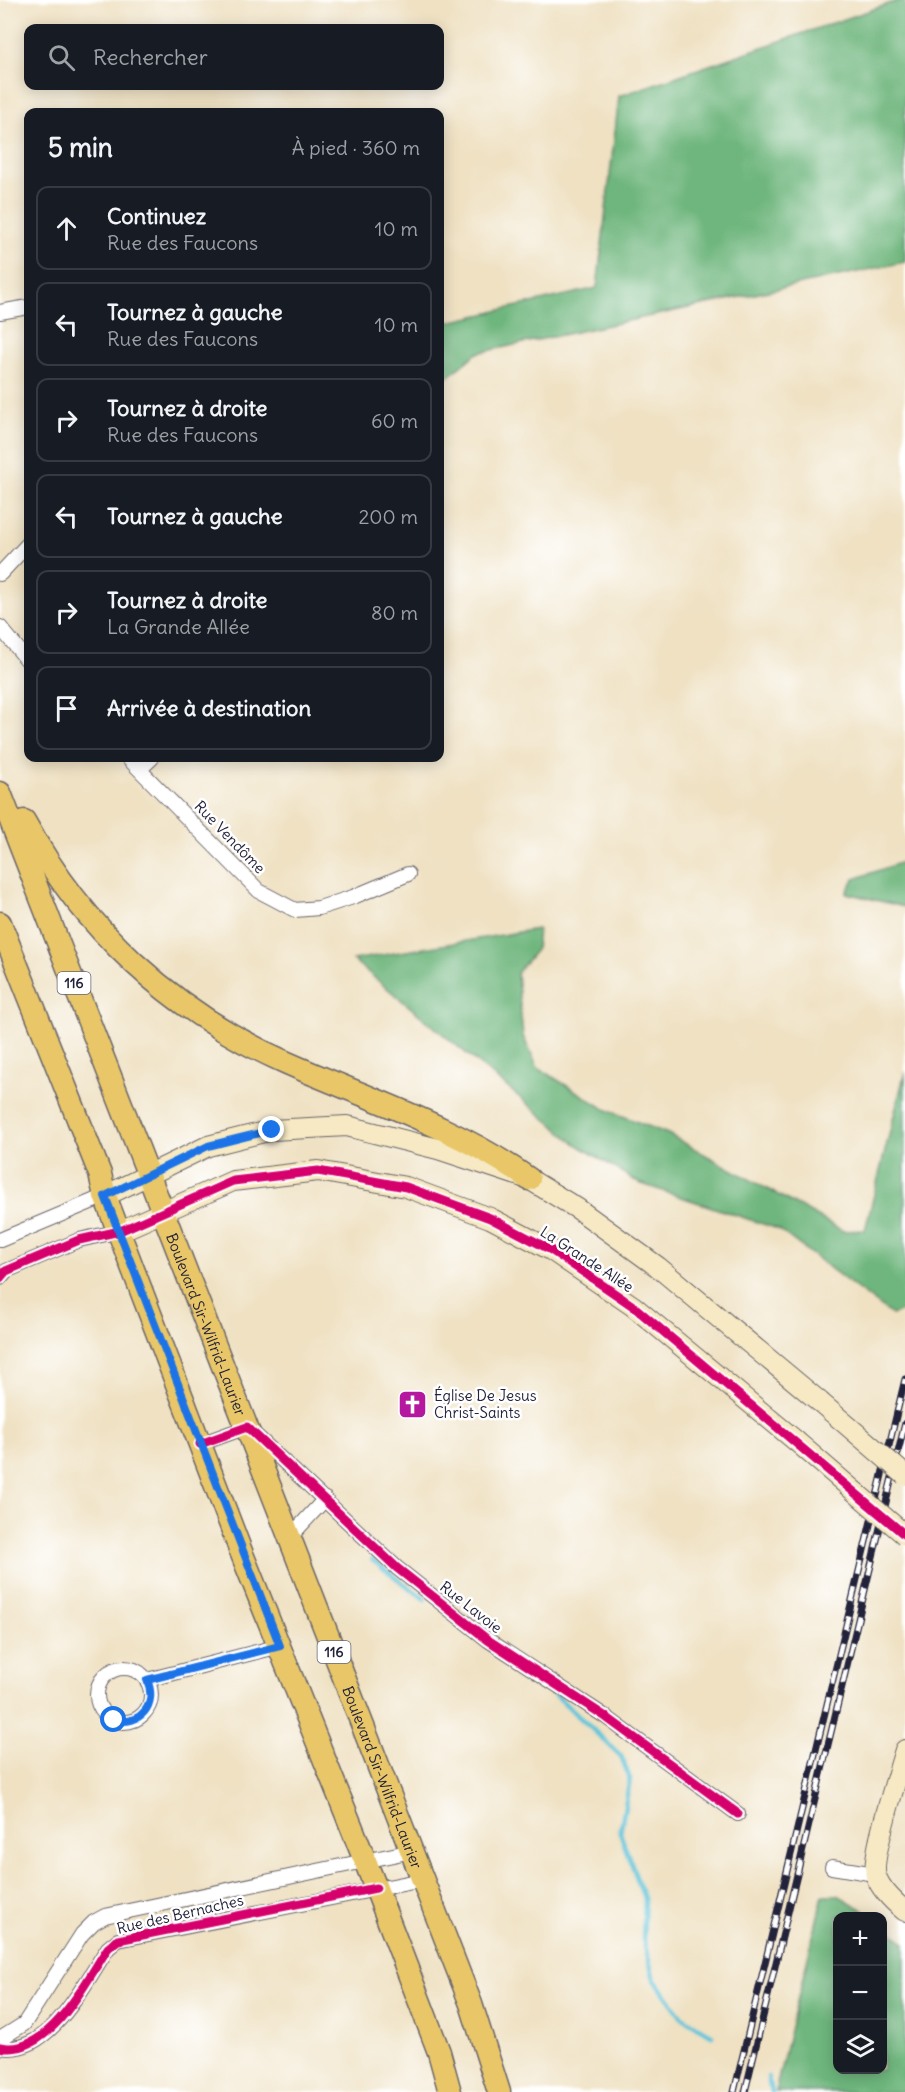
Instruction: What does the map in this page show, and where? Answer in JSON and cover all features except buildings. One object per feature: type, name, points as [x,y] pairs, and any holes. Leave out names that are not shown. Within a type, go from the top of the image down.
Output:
[{"type":"main road","points":[[0,779],[54,873],[89,919],[137,967],[183,1006],[228,1035],[284,1062],[430,1122],[476,1145],[530,1179]]},
{"type":"main road","name":"Boulevard Sir-Wilfrid-Laurier","points":[[0,793],[148,1174],[166,1213],[289,1538],[471,2004],[499,2092]]},
{"type":"main road","points":[[0,923],[100,1174],[105,1196],[200,1444],[376,1888],[439,2052],[450,2092]]},
{"type":"street","points":[[0,312],[24,308]]},
{"type":"street","points":[[0,574],[24,548]]},
{"type":"street","points":[[0,627],[24,656]]},
{"type":"street","name":"Rue Vendôme","points":[[132,762],[259,891],[295,910],[319,908],[353,897],[408,874]]},
{"type":"street","points":[[140,769],[148,762]]},
{"type":"street","points":[[0,1240],[105,1196],[208,1146],[272,1130],[347,1126],[438,1149],[530,1179],[578,1209],[658,1267],[905,1475]]},
{"type":"street","name":"La Grande Allée","points":[[120,1231],[166,1213],[233,1181],[318,1171],[406,1187],[490,1218],[551,1250],[633,1306],[905,1535]]},
{"type":"street","points":[[2,1272],[79,1240],[120,1231]]},
{"type":"street","points":[[200,1444],[247,1427]]},
{"type":"street","name":"Rue Lavoie","points":[[247,1427],[397,1568],[488,1640],[606,1717],[738,1814]]},
{"type":"street","points":[[289,1538],[326,1499]]},
{"type":"street","points":[[147,1680],[280,1646]]},
{"type":"street","points":[[123,1668],[132,1669],[147,1680],[151,1696],[145,1712],[139,1718],[131,1721],[114,1720],[100,1708],[98,1690],[106,1675],[123,1668]]},
{"type":"street","points":[[905,1750],[878,1853],[875,1874],[882,1888],[905,1911]]},
{"type":"street","name":"Rue des Bernaches","points":[[0,2038],[24,2024],[82,1934],[94,1922],[105,1916],[412,1851]]},
{"type":"street","points":[[832,1866],[875,1874]]},
{"type":"street","name":"Rue des Bernaches","points":[[0,2047],[7,2048],[42,2037],[56,2024],[108,1948],[118,1940],[423,1880]]},
{"type":"street","name":"Rue des Bernaches","points":[[138,1910],[143,1935]]},
{"type":"green space","points":[[905,0],[905,262],[477,353],[444,380],[444,323],[597,288],[619,96]]},
{"type":"green space","points":[[905,861],[905,907],[846,893],[854,879]]},
{"type":"green space","points":[[538,929],[536,950],[517,973],[523,1036],[538,1068],[605,1109],[668,1134],[843,1231],[865,1230],[905,1072],[905,1310],[892,1315],[778,1229],[639,1183],[576,1144],[353,960]]},
{"type":"green space","points":[[823,1895],[838,1895],[866,1912],[833,1912],[833,2074],[887,2074],[887,1927],[905,1943],[905,2092],[775,2092]]},
{"type":"waterway","points":[[372,1560],[425,1599]]},
{"type":"waterway","points":[[542,1682],[621,1756],[630,1779],[620,1833],[645,1901],[643,1939],[654,1979],[682,2017],[713,2036]]},
{"type":"waterway","points":[[768,2077],[771,2092]]},
{"type":"railway","points":[[734,2092],[905,1379]]},
{"type":"railway","points":[[745,2092],[905,1423]]},
{"type":"cycle path","points":[[0,1278],[6,1271],[79,1240],[120,1231],[233,1181],[318,1171],[406,1187],[490,1218],[551,1250],[633,1306],[905,1535]]},
{"type":"cycle path","points":[[200,1444],[247,1427],[397,1568],[488,1640],[606,1717],[738,1814]]},
{"type":"cycle path","points":[[0,2047],[18,2047],[34,2041],[50,2029],[77,1997],[108,1948],[118,1940],[376,1888]]},
{"type":"place","name":"Église De Jesus Christ-Saints","points":[[413,1404]]},
{"type":"route","points":[[114,1720],[131,1721],[139,1718],[145,1712],[150,1705],[151,1696],[147,1680],[280,1646],[240,1549],[105,1196],[180,1157],[208,1146],[272,1130]]}]
